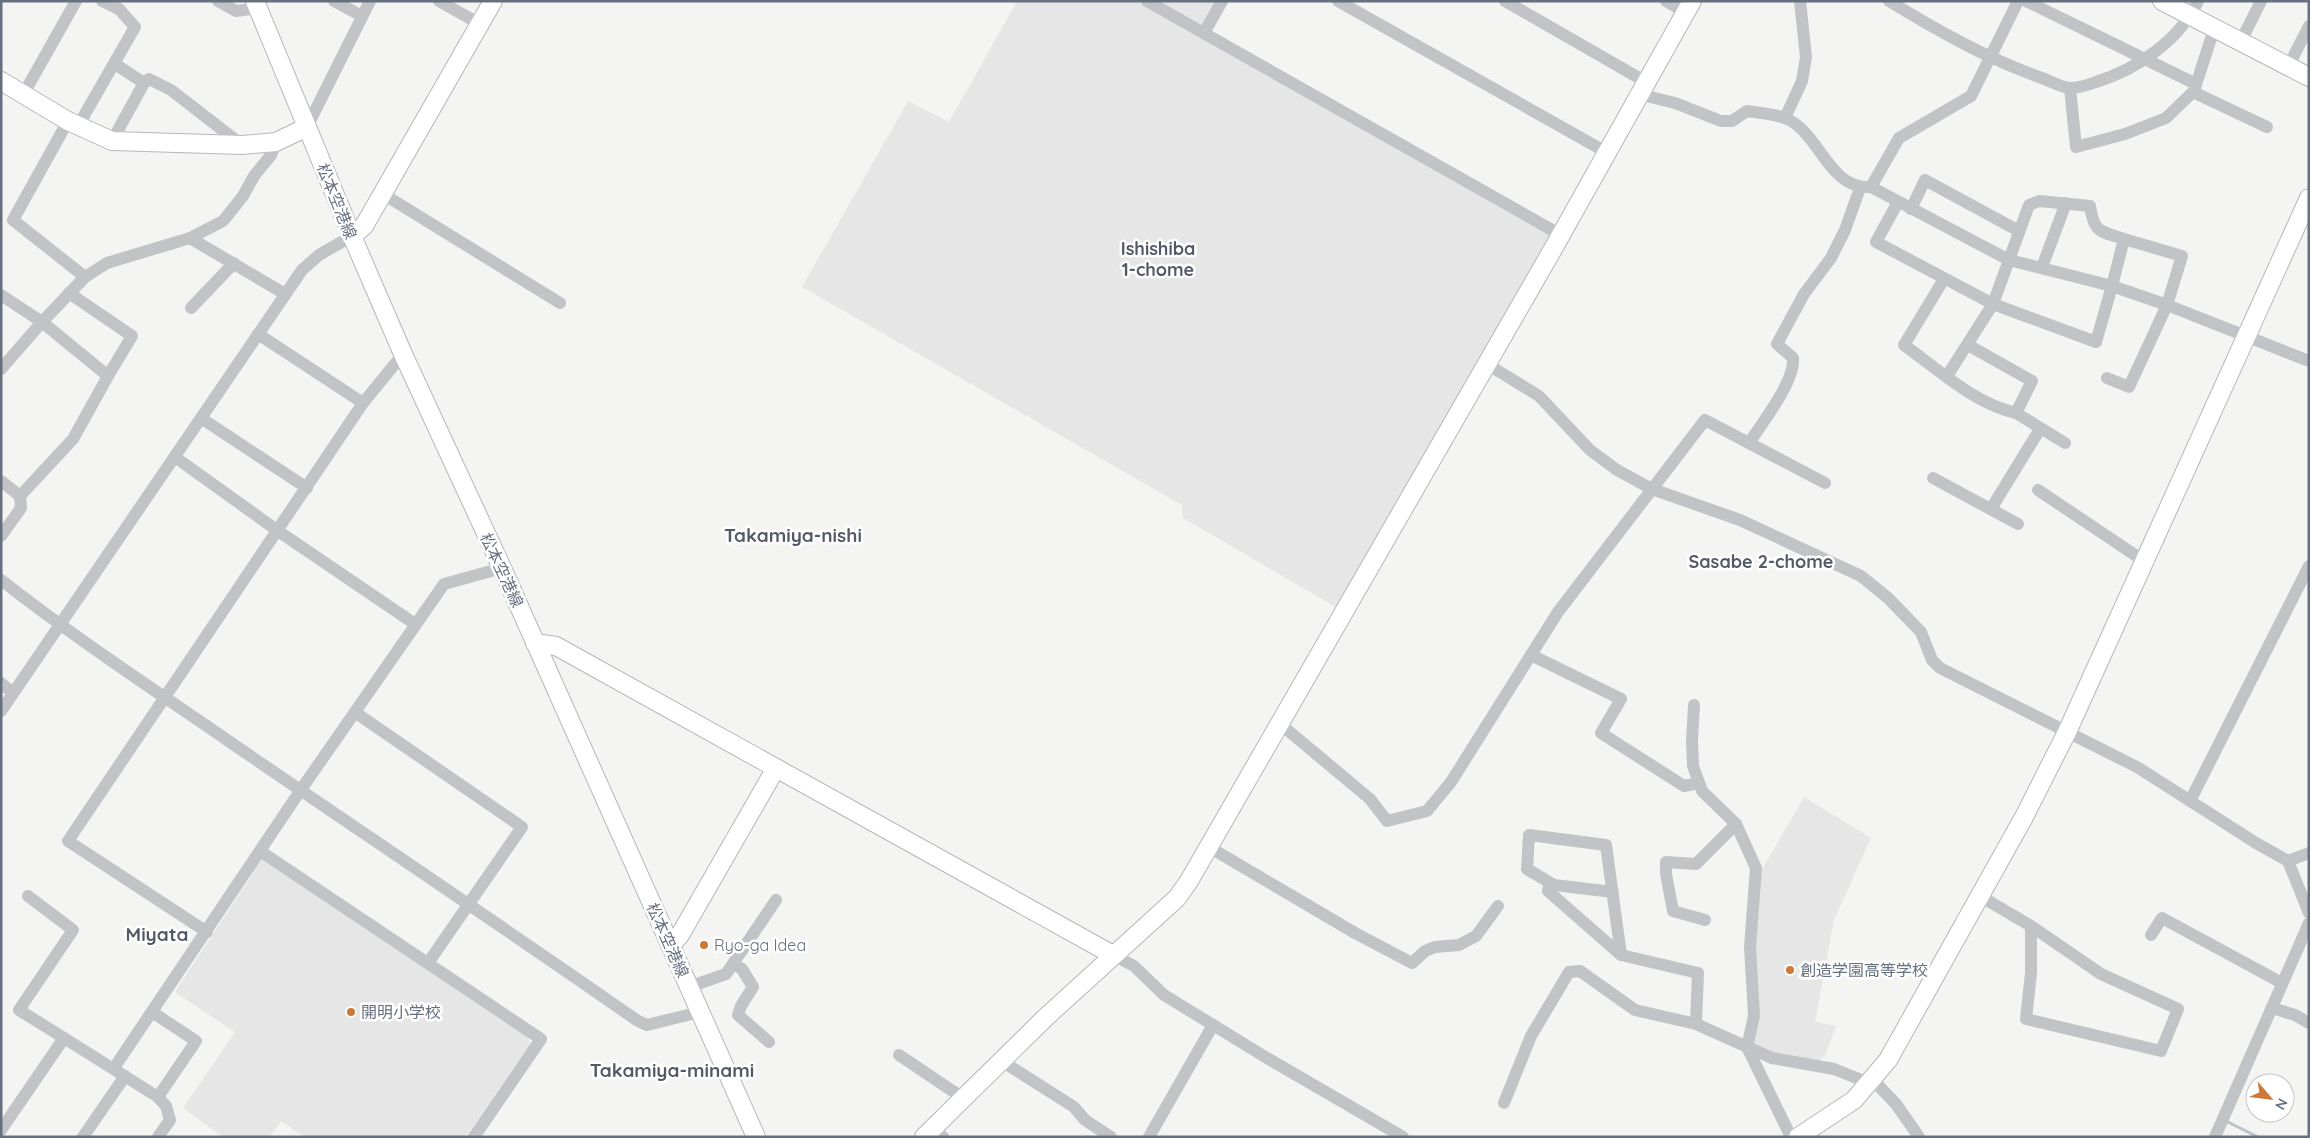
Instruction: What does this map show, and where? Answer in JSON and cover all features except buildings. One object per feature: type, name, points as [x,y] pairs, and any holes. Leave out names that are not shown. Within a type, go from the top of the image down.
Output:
[{"type":"street","points":[[23,95],[76,1]]},
{"type":"street","points":[[85,277],[14,220],[73,123],[115,64],[136,26],[119,9],[102,1]]},
{"type":"street","points":[[218,1],[236,11],[256,5]]},
{"type":"street","points":[[334,1],[362,16]]},
{"type":"street","points":[[1,81],[73,123],[112,141],[242,145],[276,142],[307,127],[370,1]]},
{"type":"street","points":[[439,1],[480,24]]},
{"type":"street","points":[[1,711],[302,270],[319,255],[352,236],[364,226],[493,1]]},
{"type":"street","points":[[1147,1],[1560,235]]},
{"type":"street","points":[[1204,33],[1222,1]]},
{"type":"street","points":[[1338,1],[1606,152]]},
{"type":"street","points":[[1505,1],[1642,88],[1675,103],[1721,121],[1732,121],[1747,111],[1785,118],[1808,135],[1834,171],[2009,260],[2112,286],[2167,305],[2309,361]]},
{"type":"street","points":[[935,1136],[963,1098],[1000,1060],[1177,898],[1209,847],[1487,364],[1688,7],[1666,1]]},
{"type":"street","points":[[1785,118],[1802,81],[1806,57],[1800,1]]},
{"type":"street","points":[[1889,1],[1991,59],[2070,88],[2085,86],[2113,77],[2146,58],[2161,46],[2194,8]]},
{"type":"street","points":[[1749,443],[1788,380],[1794,366],[1793,358],[1777,344],[1804,294],[1831,258],[1866,187],[1899,138],[1971,96],[1991,59],[2018,1]]},
{"type":"street","points":[[2026,1],[2146,58],[2195,88],[2268,127]]},
{"type":"street","points":[[2162,1],[2194,8],[2214,29],[2309,77]]},
{"type":"street","points":[[2240,43],[2261,1]]},
{"type":"street","name":"松本空港線","points":[[256,5],[403,354],[502,568],[756,1137]]},
{"type":"street","points":[[2288,67],[2309,26]]},
{"type":"street","points":[[2189,107],[2214,29]]},
{"type":"street","points":[[115,64],[144,83]]},
{"type":"street","points":[[112,141],[144,83],[149,79],[171,90],[242,145]]},
{"type":"street","points":[[2070,88],[2076,147],[2125,134],[2166,118],[2195,88]]},
{"type":"street","points":[[1,369],[85,277],[107,263],[190,238],[222,221],[271,155],[276,142]]},
{"type":"street","points":[[1911,209],[1925,180],[2019,231]]},
{"type":"street","points":[[383,194],[560,303]]},
{"type":"street","points":[[1947,376],[1993,304],[2029,205],[2039,201],[2090,206],[2093,223],[2101,231],[2182,256],[2167,305],[2129,387],[2107,378]]},
{"type":"street","points":[[1898,202],[1876,242],[1993,304],[2096,342],[2124,239]]},
{"type":"street","points":[[2042,267],[2066,203]]},
{"type":"street","points":[[1798,1137],[1833,1116],[1854,1100],[1870,1083],[1902,1038],[1980,896],[2067,732],[2307,205]]},
{"type":"street","points":[[190,238],[285,294]]},
{"type":"street","points":[[191,308],[234,263]]},
{"type":"street","points":[[1944,279],[1904,345],[1958,385],[1996,408],[2016,413],[2065,443]]},
{"type":"street","points":[[20,496],[74,439],[132,336],[69,293]]},
{"type":"street","points":[[1,295],[42,322],[108,376]]},
{"type":"street","points":[[258,334],[364,403]]},
{"type":"street","points":[[1968,345],[2032,380],[2016,413]]},
{"type":"street","points":[[207,932],[68,841],[364,403],[403,354]]},
{"type":"street","points":[[1487,364],[1539,396],[1590,450],[1617,470],[1652,489],[1740,520],[1862,576],[1888,598],[1921,632],[1932,660],[1940,668],[2137,767],[2288,861],[2309,913]]},
{"type":"street","points":[[201,418],[307,488]]},
{"type":"street","points":[[1279,723],[1370,799],[1387,821],[1428,811],[1451,782],[1558,612],[1705,420],[1825,483]]},
{"type":"street","points":[[1991,509],[2040,429]]},
{"type":"street","points":[[175,457],[278,531],[415,624]]},
{"type":"street","points":[[1933,478],[2018,524]]},
{"type":"street","points":[[1,481],[20,496],[21,508],[1,536]]},
{"type":"street","points":[[2038,490],[2144,561]]},
{"type":"street","points":[[2190,801],[2309,566]]},
{"type":"street","points":[[83,1137],[152,1012],[300,791],[444,584],[502,568]]},
{"type":"street","points":[[1,580],[60,625],[300,791],[470,904],[646,1025],[700,1012]]},
{"type":"street","points":[[535,643],[556,646],[1134,966],[1164,995],[1403,1137]]},
{"type":"street","points":[[1531,655],[1621,698],[1601,733],[1684,786],[1699,783]]},
{"type":"street","points":[[1,683],[13,694]]},
{"type":"street","points":[[1694,705],[1692,750],[1694,766],[1702,791],[1736,824],[1756,868],[1750,947],[1754,1016],[1747,1047],[1791,1137]]},
{"type":"street","points":[[356,713],[522,826],[428,963]]},
{"type":"street","points":[[671,945],[680,935],[776,768]]},
{"type":"street","points":[[1706,920],[1673,911],[1666,874],[1666,862],[1696,864],[1736,824]]},
{"type":"street","points":[[1613,892],[1554,885],[1526,869],[1529,836],[1606,845],[1613,892],[1622,954]]},
{"type":"street","points":[[1209,847],[1355,933],[1412,963],[1426,951],[1435,947],[1459,946],[1476,936],[1498,906]]},
{"type":"street","points":[[260,851],[541,1039],[474,1137]]},
{"type":"street","points":[[2288,861],[2309,853]]},
{"type":"street","points":[[1550,883],[1548,891],[1622,954],[1698,973],[1696,1024]]},
{"type":"street","points":[[28,896],[73,930],[19,1010],[120,1072],[158,1098],[166,1106],[170,1120],[158,1137]]},
{"type":"street","points":[[1980,896],[2032,926],[2101,974],[2178,1009],[2161,1051],[2026,1020],[2031,974],[2032,926]]},
{"type":"street","points":[[689,987],[726,974],[776,900]]},
{"type":"street","points":[[2151,935],[2162,918],[2282,983]]},
{"type":"street","points":[[2216,1137],[2309,923]]},
{"type":"street","points":[[733,964],[742,969],[753,987],[741,1006],[738,1015],[769,1042]]},
{"type":"street","points":[[1504,1103],[1531,1036],[1569,972],[1580,971],[1635,1010],[1696,1024],[1772,1058],[1834,1069],[1870,1083],[1896,1104],[1919,1137]]},
{"type":"street","points":[[2272,1008],[2309,1023]]},
{"type":"street","points":[[152,1012],[196,1041],[158,1098]]},
{"type":"street","points":[[1149,1137],[1213,1025]]},
{"type":"street","points":[[1,1130],[64,1038]]},
{"type":"street","points":[[899,1055],[963,1098]]},
{"type":"street","points":[[1000,1060],[1074,1107],[1085,1120],[1111,1137]]},
{"type":"shaded area","points":[[1017,1],[1216,1],[1198,33],[1552,234],[1337,608],[1183,518],[1182,505],[802,287],[908,101],[949,122]]},
{"type":"shaded area","name":"創造学園高等学校","points":[[1804,797],[1871,838],[1834,920],[1815,1022],[1836,1026],[1826,1053],[1820,1061],[1769,1051],[1752,1042],[1754,924],[1760,873]]},
{"type":"shaded area","name":"開明小学校","points":[[262,855],[527,1033],[530,1044],[466,1137],[304,1137],[281,1121],[270,1137],[223,1137],[183,1108],[235,1032],[175,992],[253,873],[252,871]]},
{"type":"waterway","points":[[2228,1122],[2258,1137]]},
{"type":"place","name":"Ryo-ga Idea","points":[[704,945]]},
{"type":"place","name":"創造学園高等学校","points":[[1790,970]]},
{"type":"place","name":"開明小学校","points":[[351,1012]]},
{"type":"district","name":"Ishishiba 1-chome","points":[[1158,258]]},
{"type":"district","name":"Takamiya-nishi","points":[[793,535]]},
{"type":"district","name":"Sasabe 2-chome","points":[[1761,561]]},
{"type":"district","name":"Miyata","points":[[157,934]]},
{"type":"district","name":"Takamiya-minami","points":[[672,1070]]}]
